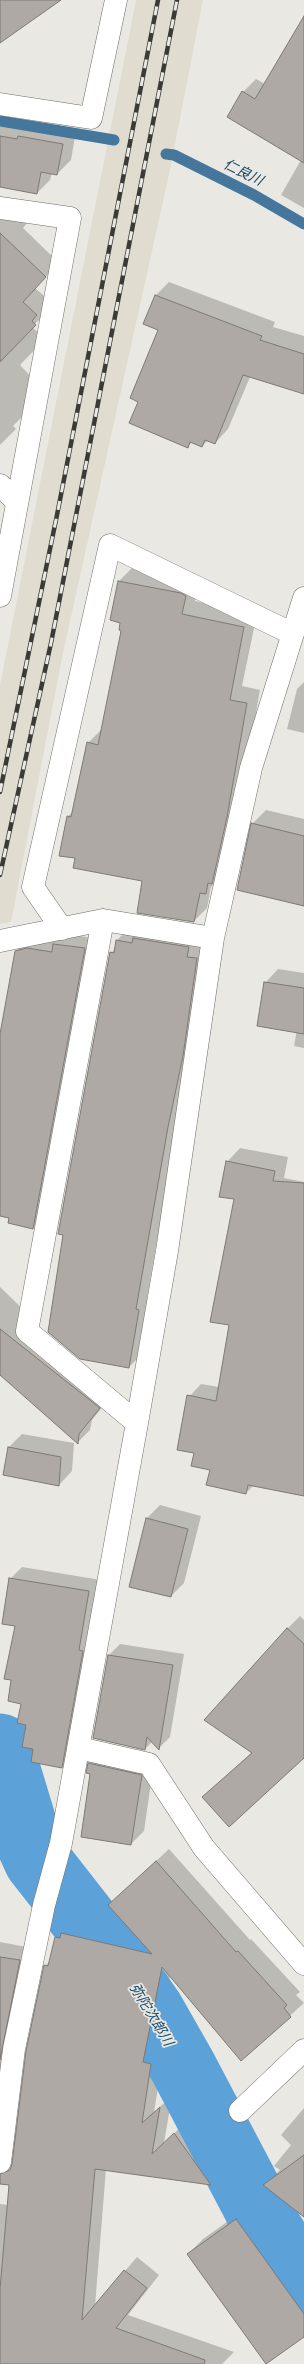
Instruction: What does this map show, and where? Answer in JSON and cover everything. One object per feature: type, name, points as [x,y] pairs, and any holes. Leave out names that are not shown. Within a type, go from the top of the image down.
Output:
[{"type":"street","points":[[0,104],[91,118],[116,0]]},
{"type":"street","points":[[0,208],[70,218],[0,596]]},
{"type":"street","points":[[0,485],[17,502]]},
{"type":"street","points":[[62,929],[33,887],[110,545],[293,634]]},
{"type":"street","points":[[0,2162],[14,2049],[44,1905],[61,1843],[137,1423],[167,1250],[213,938],[251,768],[304,598]]},
{"type":"street","points":[[0,941],[103,920],[213,938]]},
{"type":"street","points":[[103,920],[27,1330],[137,1423]]},
{"type":"street","points":[[79,1748],[149,1764],[204,1848],[304,1964]]},
{"type":"street","points":[[240,2111],[304,2050]]},
{"type":"shaded area","points":[[136,0],[203,0],[170,170],[63,653],[11,922],[0,924],[0,685]]},
{"type":"green space","points":[[0,1800],[16,1843],[0,1842]]},
{"type":"building","points":[[0,0],[61,0],[0,43]]},
{"type":"building","points":[[304,16],[304,163],[227,117],[242,91],[255,99]]},
{"type":"building","points":[[0,136],[17,139],[18,136],[63,144],[57,175],[41,172],[37,194],[0,187]]},
{"type":"building","points":[[0,233],[46,277],[23,302],[37,315],[32,321],[36,325],[0,362]]},
{"type":"building","points":[[155,295],[262,336],[260,340],[304,354],[304,394],[243,375],[215,444],[205,440],[202,447],[190,442],[188,448],[129,423],[138,402],[130,398],[158,330],[143,324]]},
{"type":"building","points":[[118,581],[181,593],[186,596],[182,614],[244,627],[230,700],[247,703],[227,817],[212,884],[208,883],[206,894],[200,893],[194,922],[137,913],[142,881],[73,868],[75,858],[59,856],[67,816],[71,817],[87,742],[98,745],[121,631],[119,630],[120,623],[110,620]]},
{"type":"building","points":[[251,823],[304,836],[304,906],[237,890]]},
{"type":"building","points":[[133,938],[189,947],[187,957],[197,958],[183,1056],[168,1127],[136,1309],[139,1310],[129,1368],[80,1359],[48,1332],[63,1235],[58,1234],[110,952],[114,953],[116,940],[132,943]]},
{"type":"building","points":[[53,944],[85,948],[33,1229],[8,1223],[9,1218],[0,1216],[0,1034],[15,951],[27,948],[52,952]]},
{"type":"building","points":[[264,982],[304,988],[304,1034],[257,1026]]},
{"type":"building","points":[[226,1161],[275,1171],[273,1181],[304,1183],[304,1496],[248,1485],[246,1494],[206,1485],[210,1470],[191,1466],[194,1453],[177,1450],[187,1395],[216,1401],[229,1325],[210,1322],[234,1199],[219,1197]]},
{"type":"building","points":[[0,1329],[100,1408],[79,1434],[78,1444],[0,1375]]},
{"type":"building","points":[[8,1447],[61,1457],[59,1486],[3,1475]]},
{"type":"building","points":[[146,1518],[188,1529],[171,1597],[129,1587]]},
{"type":"building","points":[[9,1578],[89,1591],[79,1650],[83,1651],[62,1768],[31,1762],[33,1749],[22,1747],[26,1725],[17,1723],[21,1704],[8,1701],[11,1680],[4,1679],[15,1626],[2,1624]]},
{"type":"building","points":[[287,1628],[304,1644],[304,1758],[229,1827],[202,1797],[252,1753],[204,1720]]},
{"type":"building","points":[[108,1655],[173,1665],[159,1750],[147,1737],[145,1750],[93,1738]]},
{"type":"building","points":[[88,1763],[142,1775],[131,1845],[81,1837],[90,1774],[86,1773]]},
{"type":"building","points":[[156,1861],[236,1952],[238,1951],[287,2005],[284,2008],[291,2017],[241,2061],[162,1967],[143,2062],[151,2064],[142,2123],[160,2107],[152,2154],[174,2133],[211,2185],[95,2169],[82,2320],[124,2270],[147,2288],[116,2328],[205,2360],[204,2364],[0,2364],[0,2289],[9,2185],[0,2184],[0,2174],[10,2170],[12,2164],[26,2051],[44,1965],[48,1966],[55,1937],[60,1938],[61,1933],[152,1954],[108,1905]]},
{"type":"building","points":[[0,1957],[20,1960],[0,2060]]},
{"type":"building","points":[[304,2155],[304,2217],[263,2185]]},
{"type":"building","points":[[236,2219],[304,2314],[304,2337],[266,2364],[187,2254]]},
{"type":"waterway","name":"仁良川","points":[[0,121],[114,140]]},
{"type":"waterway","name":"仁良川","points":[[166,154],[174,155],[254,195],[304,224]]},
{"type":"waterway","name":"弥陀次郎川","points":[[0,1747],[28,1840],[37,1860],[113,1957],[151,2011],[184,2069],[264,2221],[304,2286]]},
{"type":"railway","points":[[0,792],[57,515],[158,0]]},
{"type":"railway","points":[[0,875],[51,643],[177,0]]}]
